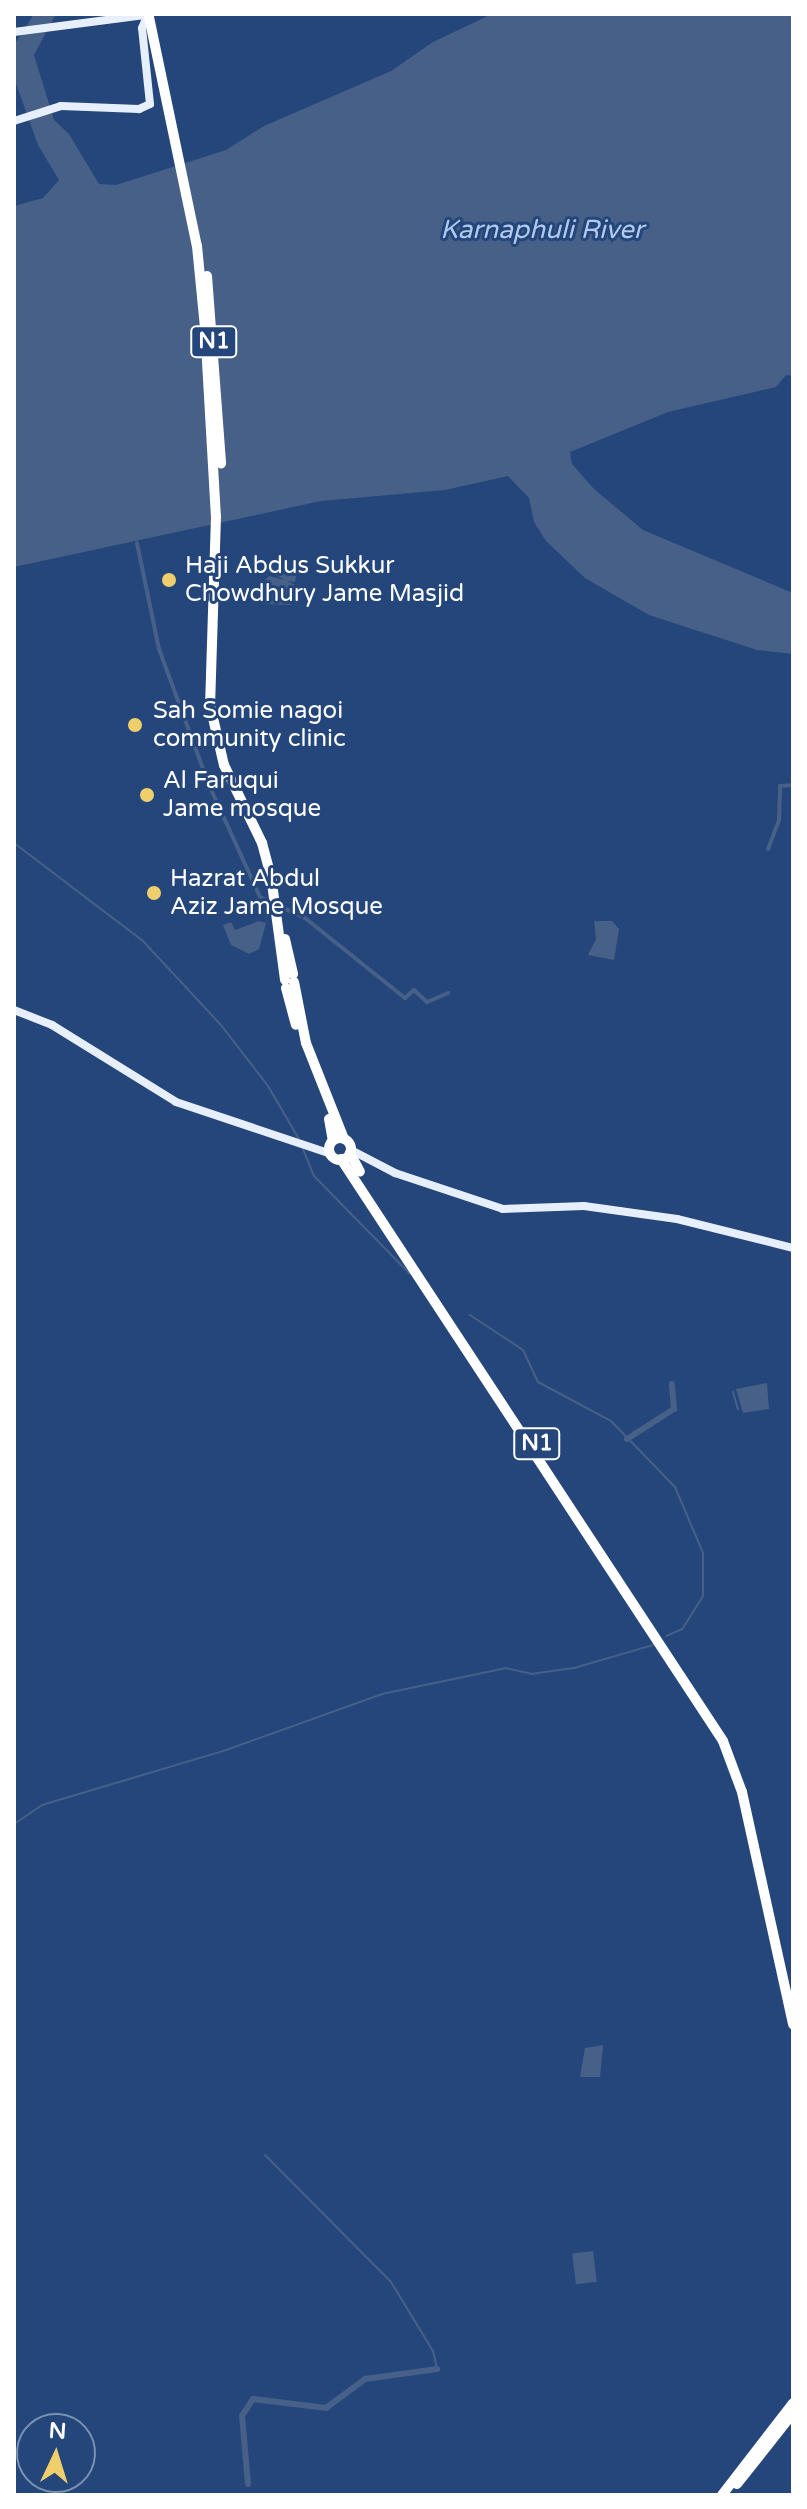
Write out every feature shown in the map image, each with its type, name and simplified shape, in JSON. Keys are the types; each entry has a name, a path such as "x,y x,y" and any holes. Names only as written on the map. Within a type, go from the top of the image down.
{"highway":[{"name":"N1","path":"144,16 174,113 213,326 217,575 214,704 228,764 265,842 289,981 339,1151 727,1739 746,1789 793,2004"},
{"name":"N1","path":"329,1112 344,1139 339,1151"},
{"name":"N1","path":"339,1151 723,1741 742,1792 793,2024"},
{"path":"722,2495 793,2403"},
{"path":"730,2495 793,2413"}],"main road":[{"path":"14,32 59,23 144,16 142,28 150,104 139,109 61,106 14,121"},
{"path":"14,1010 52,1025 176,1102 312,1146 339,1151 503,1209 584,1206 677,1219 793,1248"}],"water":[{"name":"Karnaphuli River","path":"34,14 56,14 34,55 54,120 69,134 99,184 116,185 226,150 264,126 391,71 433,42 492,14 793,14 793,376 786,375 776,387 668,412 570,452 572,464 594,489 643,530 793,593 793,654 757,650 649,615 585,578 546,541 534,522 529,498 508,476 445,490 321,501 14,567 14,206 43,198 59,180 38,145 14,78 16,42"},
{"path":"276,568 297,570 295,582 287,581 294,584 291,605 266,604 265,580 269,576 285,580 273,574"},
{"path":"259,921 266,923 259,949 249,954 231,945 223,925 231,922 235,930"},
{"path":"594,921 612,921 619,929 614,960 588,955 596,939"},
{"path":"767,1383 769,1409 743,1413 736,1389"},
{"path":"603,2045 600,2077 580,2077 585,2048"},
{"path":"593,2251 597,2282 576,2284 572,2254"}],"waterway":[{"path":"137,543 159,649 209,785 260,897 305,918 405,998 414,990 427,1002 448,993"},
{"path":"768,849 779,820 780,786 793,785"},
{"path":"14,843 142,940 221,1025 268,1086 299,1139"},
{"path":"303,1149 314,1176 410,1274"},
{"path":"470,1315 523,1350 538,1382 611,1421 675,1487 703,1553 703,1596 682,1629 666,1636"},
{"path":"627,1439 674,1409 672,1384"},
{"path":"733,1392 738,1409"},
{"path":"14,1824 42,1805 226,1750 382,1694 506,1668 531,1674 574,1668 653,1645"},
{"path":"265,2155 391,2282 433,2351 437,2369"},
{"path":"248,2484 242,2416 253,2399 326,2408 365,2379 437,2369"}],"place":[{"name":"Haji Abdus Sukkur Chowdhury Jame Masjid","path":"169,580"},
{"name":"Sah Somie nagoi community clinic","path":"135,725"},
{"name":"Al Faruqui Jame mosque","path":"147,795"},
{"name":"Hazrat Abdul Aziz Jame Mosque","path":"154,893"}]}
